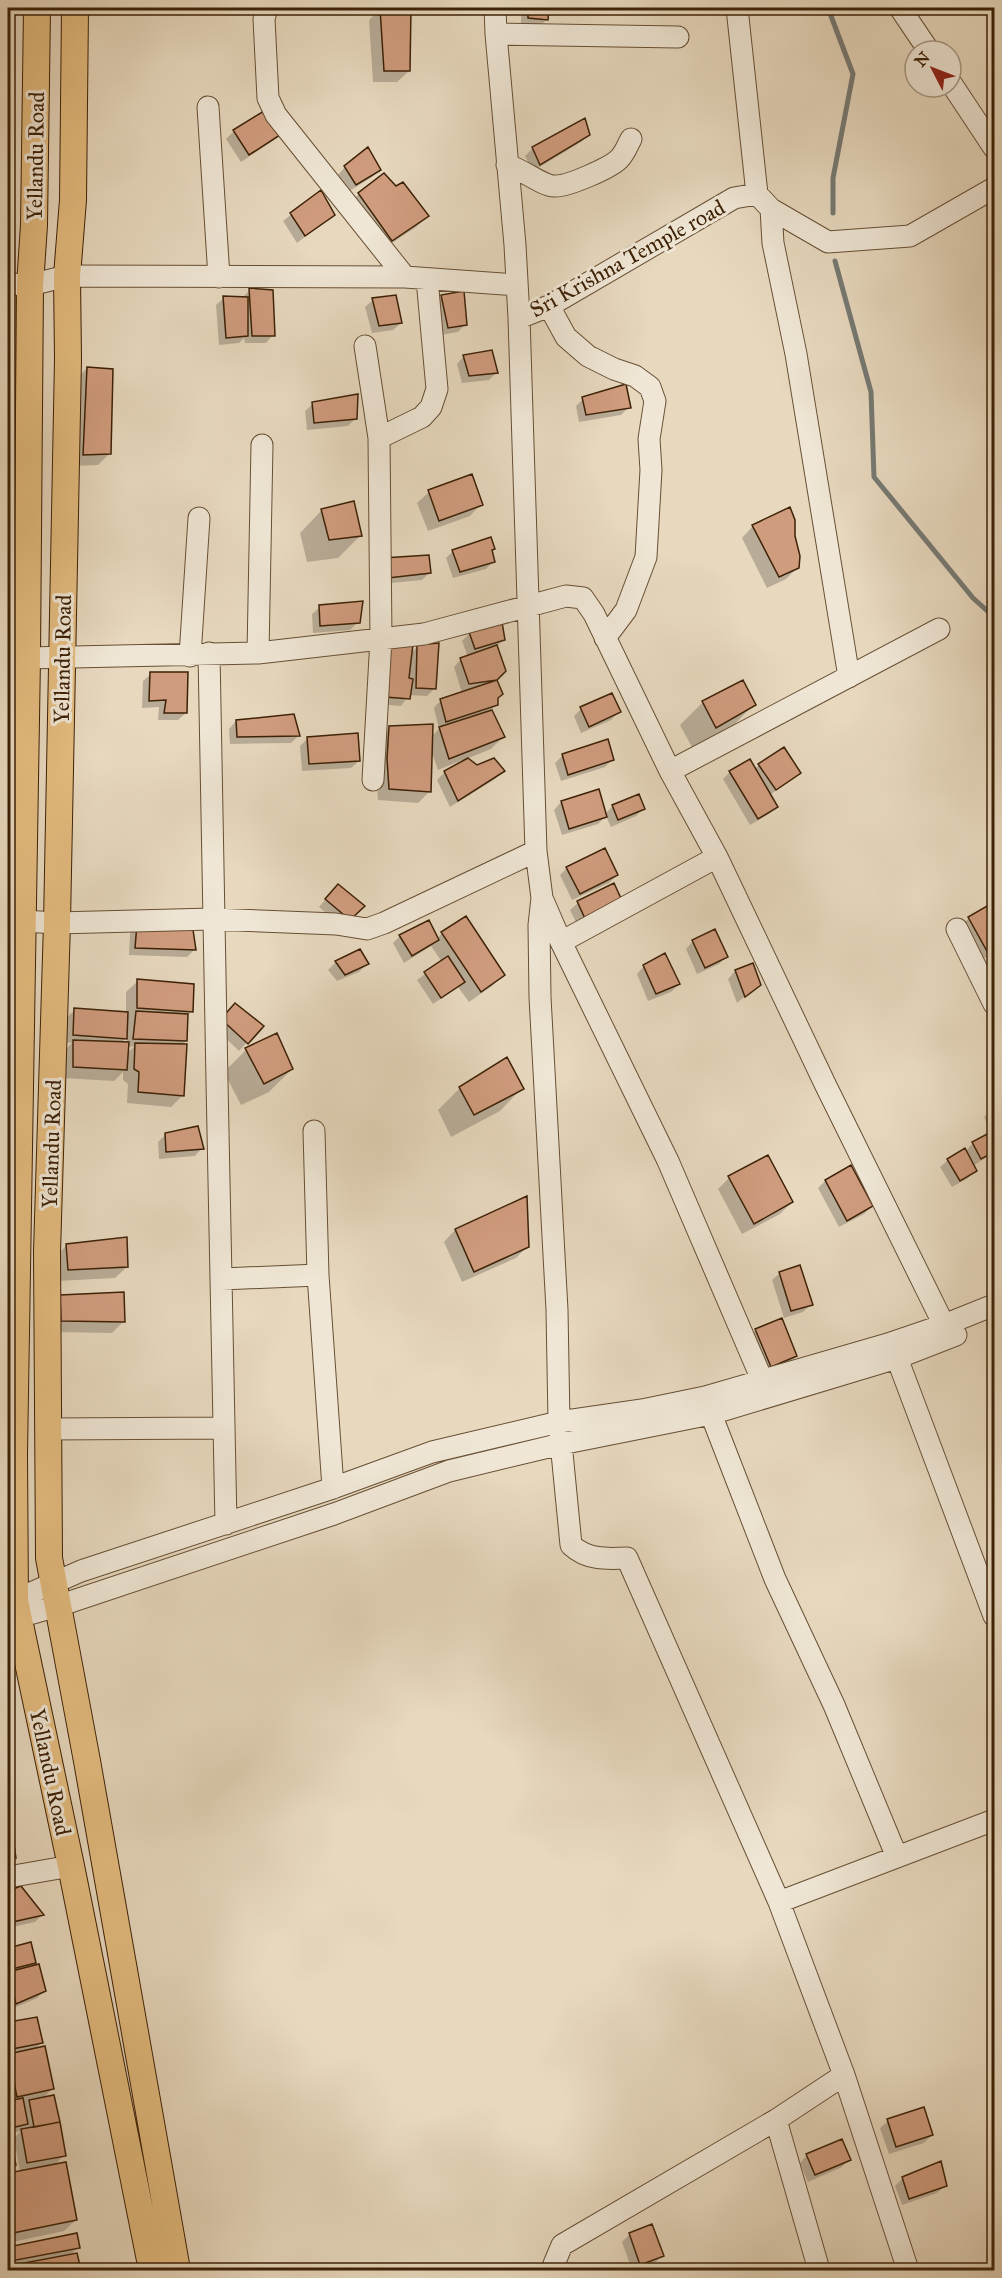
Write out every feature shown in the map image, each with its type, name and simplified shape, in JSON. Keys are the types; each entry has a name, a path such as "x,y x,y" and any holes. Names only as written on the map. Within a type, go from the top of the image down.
{"main road":[{"name":"Yellandu Road","path":"37,8 34,225 19,284 27,657 23,921 13,1129 12,1609 71,1866 152,2271"},
{"name":"Yellandu Road","path":"75,8 73,200 67,276 57,922 47,1252 49,1558 177,2271"}],"street":[{"path":"267,8 264,19 268,98 276,115 405,277"},
{"path":"495,8 519,318 536,851 542,898 539,925 540,997 557,1310 559,1422 571,1545 580,1554 601,1559 627,1558 779,1902 844,2074 908,2271"},
{"path":"737,8 764,201 796,354 849,677"},
{"path":"900,8 921,39"},
{"path":"496,34 678,37"},
{"path":"962,99 994,148"},
{"path":"208,107 219,277"},
{"path":"507,165 554,187 564,185 612,164 623,154 631,139"},
{"path":"764,201 828,242 910,236 994,188"},
{"name":"Sri Krishna Temple road","path":"519,318 549,306 734,198 764,201"},
{"path":"19,284 67,276 405,277 517,285"},
{"path":"379,438 422,417 431,407 437,389 426,279"},
{"path":"549,306 566,337 588,356 635,376 650,387 655,401 649,439 651,470 646,557 626,610 605,638"},
{"path":"365,346 379,438 381,639 373,780"},
{"path":"258,653 262,445"},
{"path":"199,518 200,655 212,919 226,1524"},
{"path":"27,657 258,653 424,634 566,596 583,598 594,614 670,771 717,857 826,1086 944,1325"},
{"path":"670,771 939,629"},
{"path":"23,921 212,919 336,924 367,929 536,851"},
{"path":"561,942 717,857"},
{"path":"542,898 561,942 668,1161 763,1382"},
{"path":"957,929 994,1004"},
{"path":"314,1131 318,1275 333,1488"},
{"path":"222,1279 318,1275"},
{"path":"56,1594 179,1537 226,1524 432,1452 559,1422 642,1410 763,1382 944,1325 994,1305"},
{"path":"12,1609 56,1594 334,1514 449,1471 561,1444 711,1414 897,1358 994,1321"},
{"path":"897,1358 994,1616"},
{"path":"711,1414 775,1579 834,1705 897,1857"},
{"path":"48,1429 224,1428"},
{"path":"779,1902 994,1820"},
{"path":"8,1877 71,1866"},
{"path":"555,2271 554,2264 562,2245 776,2120 844,2074"},
{"path":"776,2120 819,2271"}],"building":[{"path":"380,8 411,8 410,71 384,71"},
{"path":"528,8 549,8 548,20 528,18"},
{"path":"264,111 280,135 249,155 233,130"},
{"path":"585,118 590,135 540,165 532,147"},
{"path":"368,147 381,170 356,185 344,166"},
{"path":"384,173 396,186 403,182 429,216 392,241 358,193"},
{"path":"321,190 335,215 305,236 290,213"},
{"path":"249,288 273,290 275,336 252,336"},
{"path":"464,291 467,325 448,328 441,295"},
{"path":"396,295 402,323 379,326 372,298"},
{"path":"223,296 248,297 248,336 226,338"},
{"path":"492,350 498,373 469,376 463,355"},
{"path":"87,367 113,369 111,454 83,455"},
{"path":"626,384 631,408 586,415 582,397"},
{"path":"358,394 357,419 314,423 312,402"},
{"path":"472,474 483,505 439,521 428,490"},
{"path":"354,501 362,536 329,540 321,509"},
{"path":"790,507 795,520 795,536 800,556 799,568 779,577 752,525"},
{"path":"491,537 495,549 492,550 495,562 460,572 452,550"},
{"path":"429,555 431,573 388,578 383,558"},
{"path":"363,601 360,623 320,626 319,605"},
{"path":"502,622 505,640 475,649 469,632"},
{"path":"390,643 413,644 409,678 413,679 410,699 385,697"},
{"path":"439,643 436,689 416,688 417,645"},
{"path":"497,645 506,671 497,680 469,684 460,658"},
{"path":"150,672 188,672 187,713 164,713 166,700 149,701"},
{"path":"497,680 503,694 498,698 498,705 446,722 440,699"},
{"path":"743,680 756,705 716,728 702,701"},
{"path":"612,693 621,712 589,727 580,707"},
{"path":"492,710 505,737 449,759 439,727"},
{"path":"294,714 300,736 237,737 236,720"},
{"path":"433,724 431,792 389,789 387,759 389,726"},
{"path":"358,733 360,761 309,764 307,737"},
{"path":"608,739 614,760 568,775 562,754"},
{"path":"784,747 801,773 776,790 758,764"},
{"path":"468,758 477,765 494,758 505,771 458,801 444,771"},
{"path":"750,759 778,807 758,819 729,771"},
{"path":"599,789 607,817 569,829 561,801"},
{"path":"639,794 645,809 618,820 612,805"},
{"path":"605,848 618,875 580,894 566,867"},
{"path":"614,883 624,905 587,923 577,901"},
{"path":"338,884 365,906 350,920 325,899"},
{"path":"994,902 994,949 988,953 968,917"},
{"path":"466,916 505,975 481,992 441,932"},
{"path":"429,920 439,940 412,956 399,935"},
{"path":"192,923 196,950 135,948 137,924"},
{"path":"715,929 728,957 705,968 692,940"},
{"path":"360,949 369,964 345,975 335,961"},
{"path":"665,953 680,984 656,994 643,965"},
{"path":"448,956 465,982 441,998 424,972"},
{"path":"753,963 761,985 745,997 735,970"},
{"path":"137,979 194,984 193,1012 137,1008"},
{"path":"235,1003 264,1026 248,1044 221,1019"},
{"path":"74,1008 128,1012 127,1039 73,1035"},
{"path":"136,1011 188,1014 187,1041 133,1039"},
{"path":"277,1033 293,1069 264,1084 245,1048"},
{"path":"73,1040 129,1042 127,1070 73,1067"},
{"path":"135,1043 187,1044 184,1096 138,1092 139,1072 134,1069"},
{"path":"507,1057 524,1089 474,1115 459,1087"},
{"path":"198,1126 204,1149 166,1152 165,1133"},
{"path":"989,1133 994,1143 994,1152 981,1159 972,1142"},
{"path":"965,1148 977,1171 960,1181 947,1159"},
{"path":"768,1155 793,1202 754,1224 728,1176"},
{"path":"851,1165 873,1206 847,1221 825,1180"},
{"path":"527,1196 529,1247 474,1272 455,1229"},
{"path":"127,1237 128,1267 68,1270 66,1244"},
{"path":"800,1265 813,1305 791,1311 779,1272"},
{"path":"124,1292 125,1322 61,1321 60,1295"},
{"path":"782,1318 797,1356 771,1367 755,1329"},
{"path":"8,1816 10,1816 16,1858 8,1859"},
{"path":"21,1886 44,1915 8,1923 8,1891"},
{"path":"31,1942 36,1963 8,1970 8,1948"},
{"path":"39,1964 46,1991 16,2004 8,1972"},
{"path":"37,2017 43,2043 12,2049 8,2022"},
{"path":"45,2046 54,2089 17,2097 8,2054"},
{"path":"54,2095 60,2122 34,2127 29,2100"},
{"path":"23,2098 28,2124 11,2128 8,2101"},
{"path":"924,2107 933,2135 896,2147 887,2119"},
{"path":"60,2122 66,2156 27,2163 21,2129"},
{"path":"8,2137 10,2137 16,2165 8,2166"},
{"path":"842,2139 851,2160 815,2175 806,2154"},
{"path":"941,2161 947,2186 909,2199 902,2177"},
{"path":"66,2162 77,2220 8,2234 8,2173"},
{"path":"652,2224 664,2256 640,2265 629,2233"},
{"path":"77,2233 80,2248 11,2261 8,2247"},
{"path":"77,2253 81,2270 8,2270 8,2266"}],"waterway":[{"path":"828,8 853,74 833,178 833,213"},
{"path":"835,261 871,392 874,477 973,598 994,617"}]}
